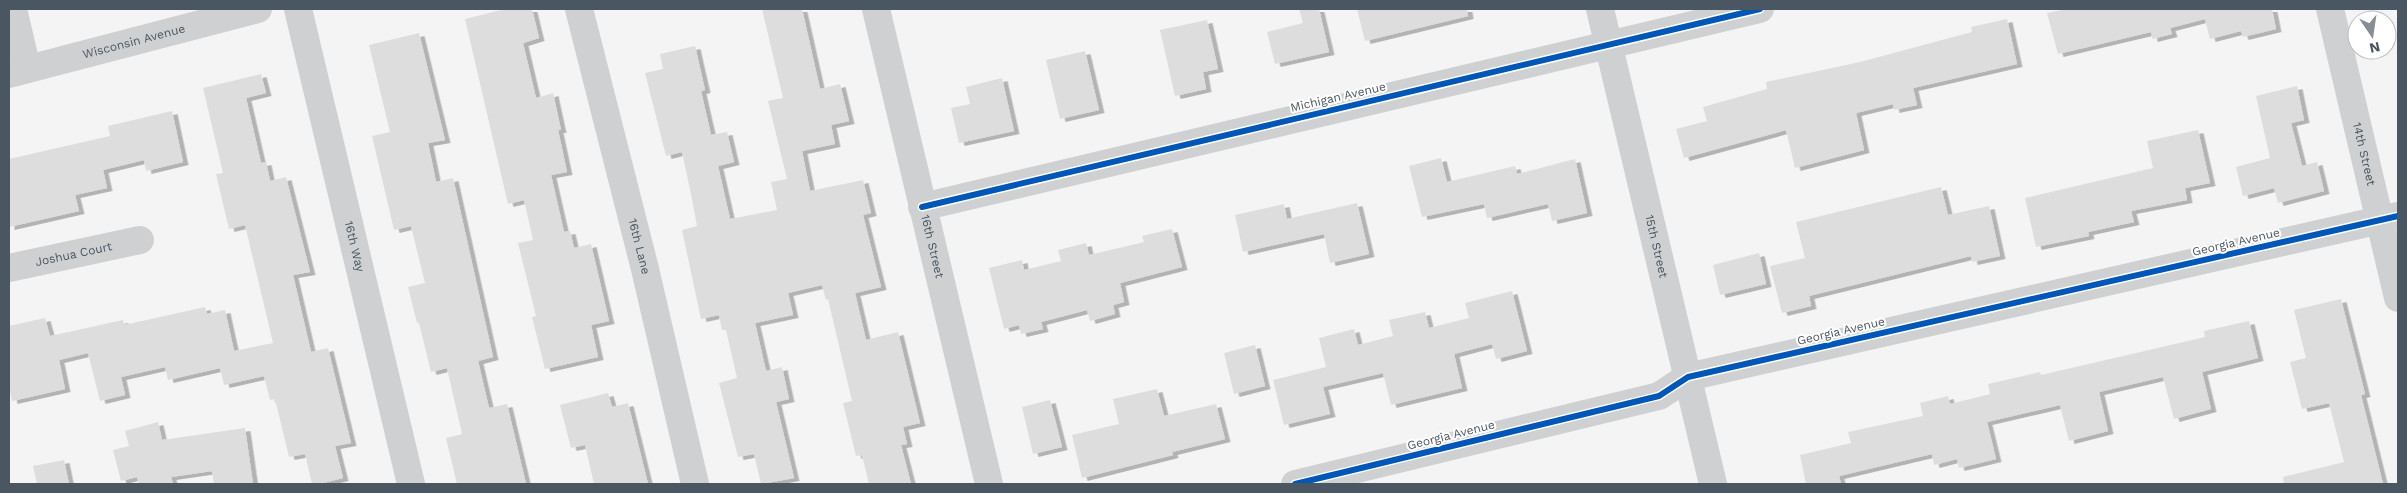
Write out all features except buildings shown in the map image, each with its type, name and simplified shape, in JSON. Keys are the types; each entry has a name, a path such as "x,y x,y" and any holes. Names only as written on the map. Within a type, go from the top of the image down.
{"street":[{"path":"13,9 18,72"},
{"name":"Wisconsin Avenue","path":"18,72 258,9"},
{"name":"16th Way","path":"298,9 411,484"},
{"name":"16th Lane","path":"579,9 695,484"},
{"name":"16th Street","path":"876,9 989,484"},
{"name":"15th Street","path":"1600,9 1713,484"},
{"name":"Michigan Avenue","path":"922,207 1760,9"},
{"name":"14th Street","path":"2330,9 2389,219 2398,298"},
{"name":"Georgia Avenue","path":"1295,484 1659,396 1688,376 2389,219"},
{"name":"Joshua Court","path":"9,268 140,240"}],"cycle path":[{"path":"922,207 1760,9"},
{"path":"1295,484 1659,396 1688,377 2398,216"}]}
